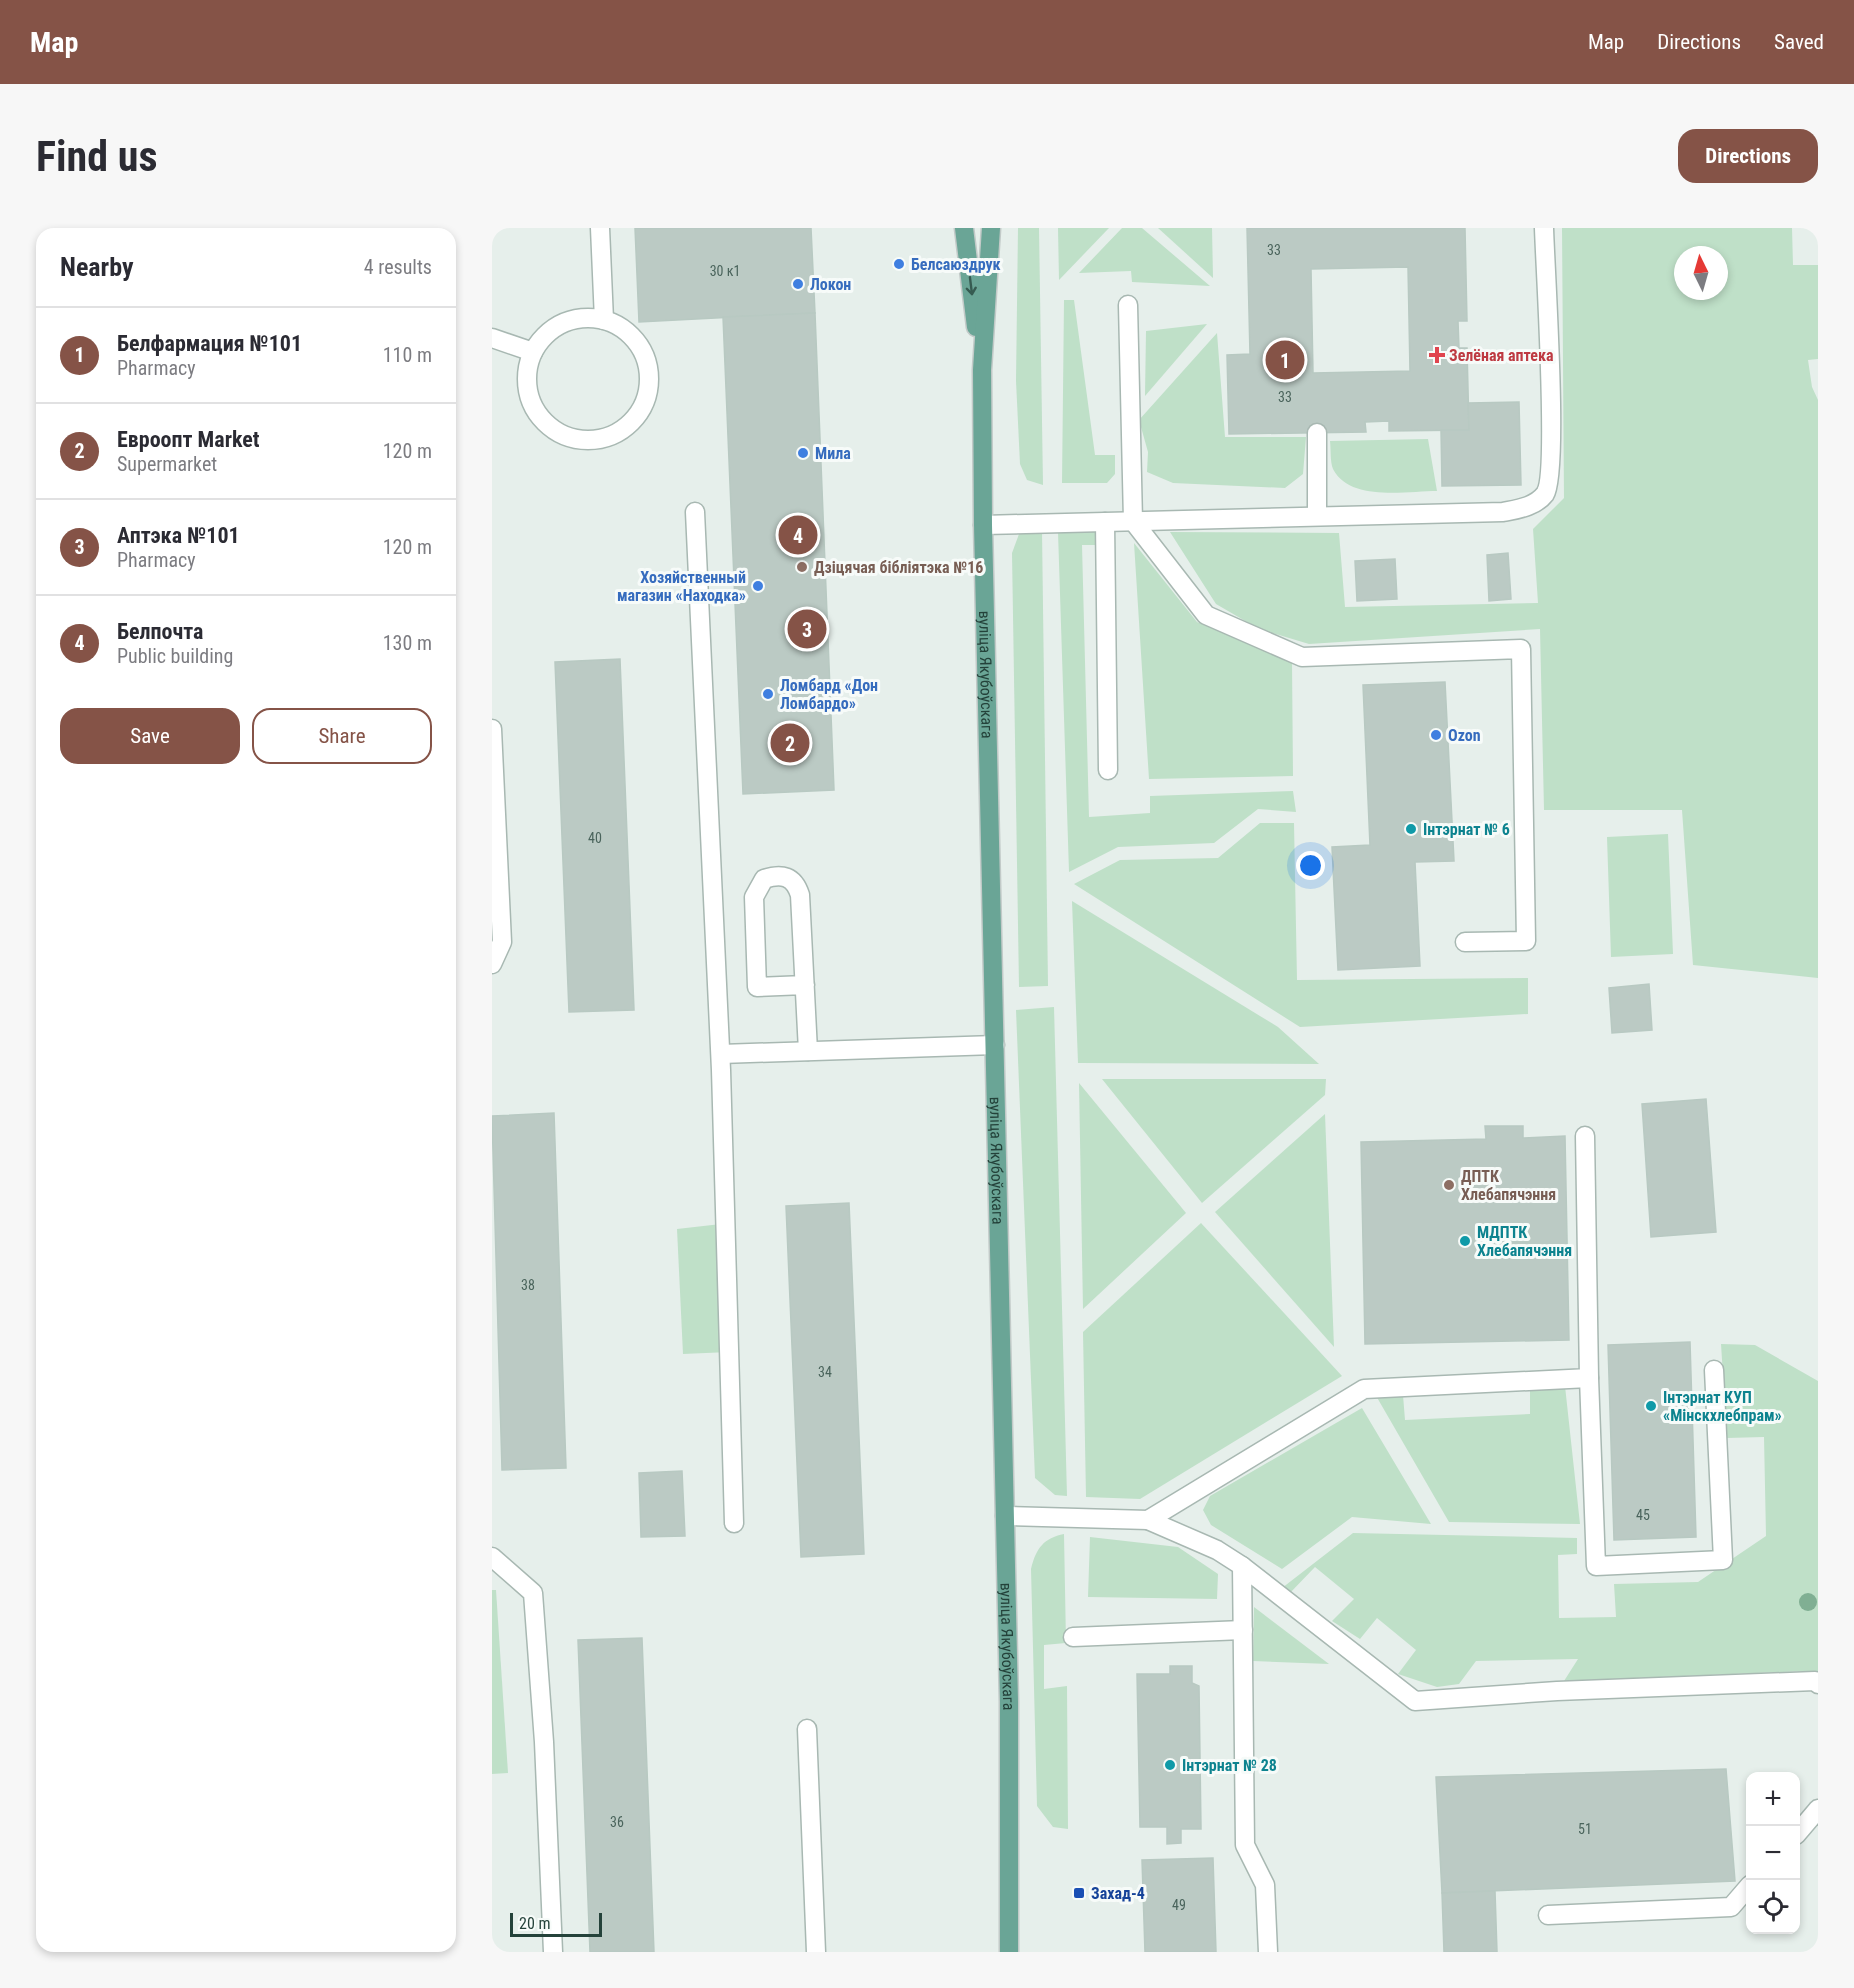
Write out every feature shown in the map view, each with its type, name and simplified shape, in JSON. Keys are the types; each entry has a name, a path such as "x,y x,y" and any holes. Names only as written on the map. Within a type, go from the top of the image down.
{"main road":[{"name":"вуліца Якубоўскага","path":"964,228 981,370"},
{"name":"вуліца Якубоўскага","path":"991,228 981,370 1005,1516 1010,1952"}],"lane":[{"path":"600,228 604,320"},
{"path":"983,525 1503,512 1529,507 1545,494 1551,478 1551,398 1544,228"},
{"path":"1128,305 1133,521 1206,615 1302,657 1521,649 1526,941 1465,942"},
{"path":"584,318 604,320 623,329 638,344 647,362 649,384 645,404 633,421 618,433 599,440 580,440 561,434 545,424 534,408 527,390 527,370 533,352 546,335 563,323 584,318"},
{"path":"492,338 533,352"},
{"path":"1317,433 1317,516"},
{"path":"695,512 721,1054 734,1522"},
{"path":"1105,522 1108,770"},
{"path":"492,729 502,942 492,964"},
{"path":"805,985 757,987 754,897 764,879 775,876 790,877 797,884 800,895 805,985 808,1051"},
{"path":"721,1054 995,1045"},
{"path":"1586,1136 1589,1378 1596,1566 1723,1560 1714,1370"},
{"path":"1148,1520 1364,1389 1589,1378"},
{"path":"1005,1516 1148,1520 1217,1550 1242,1566 1415,1701 1557,1691 1815,1681 1818,1684"},
{"path":"492,1557 533,1593 543,1720 553,1952"},
{"path":"1242,1566 1245,1845 1265,1885 1268,1952"},
{"path":"1073,1637 1243,1630"},
{"path":"807,1729 816,1952"},
{"path":"1800,1829 1818,1809"},
{"path":"1548,1915 1731,1907 1746,1890"}],"green space":[{"path":"1018,228 1039,228 1043,485 1027,480 1020,464 1016,381"},
{"path":"1058,228 1109,228 1059,280"},
{"path":"1122,228 1142,228 1210,286 1132,282 1131,271 1079,273"},
{"path":"1158,228 1212,228 1213,278"},
{"path":"1562,228 1792,228 1793,265 1818,265 1818,359 1808,360 1812,387 1818,400 1818,978 1693,965 1682,810 1544,810 1540,629 1309,644 1259,629 1216,604 1170,532 1339,533 1345,607 1538,603 1533,529 1564,498"},
{"path":"1064,300 1074,300 1095,455 1115,455 1115,474 1107,483 1062,483"},
{"path":"1207,324 1145,396 1146,331"},
{"path":"1217,333 1225,437 1306,437 1303,474 1285,488 1173,483 1147,472 1148,452 1139,420"},
{"path":"1428,439 1437,491 1395,493 1365,490 1341,479 1332,466 1330,441"},
{"path":"1042,531 1048,986 1019,987 1012,553 1019,534"},
{"path":"1058,532 1095,532 1097,545 1082,545 1089,817 1150,813 1150,796 1293,791 1296,812 1258,809 1214,843 1118,847 1069,872"},
{"path":"1134,543 1197,622 1292,662 1293,776 1149,779"},
{"path":"1260,823 1294,823 1297,980 1528,978 1528,1014 1300,1027 1074,884 1120,860 1218,858"},
{"path":"1668,834 1673,954 1611,957 1607,837"},
{"path":"1072,901 1278,1027 1319,1064 1078,1063"},
{"path":"1054,1007 1067,1496 1055,1495 1035,1478 1016,1010"},
{"path":"1102,1079 1326,1079 1325,1095 1202,1203"},
{"path":"1079,1083 1186,1213 1083,1309"},
{"path":"1325,1114 1334,1347 1215,1212"},
{"path":"1201,1223 1342,1376 1140,1499 1086,1497 1083,1332"},
{"path":"721,1224 729,1352 683,1354 677,1229"},
{"path":"1721,1344 1755,1345 1818,1381 1818,1680 1806,1671 1564,1681 1578,1659 1476,1661 1459,1684 1437,1687 1398,1674 1416,1650 1377,1618 1360,1639 1332,1621 1354,1599 1315,1567 1288,1595 1282,1588 1353,1533 1577,1538 1577,1554 1558,1555 1559,1618 1616,1617 1614,1584 1698,1582 1766,1536 1764,1437 1727,1438"},
{"path":"1565,1386 1580,1524 1449,1522 1375,1394 1403,1395 1405,1420 1530,1414 1530,1388"},
{"path":"1362,1408 1431,1524 1352,1517 1282,1569 1211,1525 1203,1510 1210,1496"},
{"path":"1064,1534 1066,1643 1044,1645 1044,1689 1067,1686 1068,1829 1053,1827 1037,1806 1031,1569 1035,1555 1042,1545 1051,1538"},
{"path":"1090,1537 1178,1547 1218,1574 1217,1599 1088,1597"},
{"path":"492,1590 496,1590 508,1773 492,1774"},
{"path":"1254,1607 1329,1664 1253,1661"}],"building":[{"path":"635,228 811,228 815,313 639,322"},
{"path":"1247,228 1465,228 1467,321 1458,321 1459,348 1467,348 1469,430 1389,431 1389,421 1365,422 1366,432 1229,434 1227,355 1250,354","holes":["1408,267 1410,371 1313,373 1311,269"]},
{"path":"815,313 834,790 743,794 723,317"},
{"path":"1519,402 1521,485 1442,486 1441,430 1469,430 1468,403"},
{"path":"1508,553 1511,599 1489,601 1487,555"},
{"path":"1395,559 1397,599 1357,601 1355,561"},
{"path":"620,659 634,1010 569,1012 555,662"},
{"name":"Інтэрнат № 6","path":"1445,682 1454,861 1415,862 1420,966 1338,970 1332,847 1370,845 1363,685"},
{"path":"1649,984 1652,1030 1612,1033 1609,988"},
{"path":"1706,1099 1716,1232 1651,1237 1642,1104"},
{"path":"554,1113 566,1468 502,1470 492,1116"},
{"name":"МДПТК Хлебапячэння","path":"1485,1126 1523,1126 1523,1138 1565,1136 1569,1340 1365,1344 1361,1142 1486,1139"},
{"path":"849,1203 864,1554 801,1557 786,1206"},
{"name":"Інтэрнат КУП «Мінскхлебпрам»","path":"1690,1342 1696,1537 1614,1540 1608,1345"},
{"path":"682,1471 685,1536 641,1537 639,1473"},
{"path":"642,1638 654,1952 590,1952 578,1640"},
{"name":"Інтэрнат № 28","path":"1170,1666 1192,1666 1192,1683 1199,1686 1201,1829 1181,1829 1181,1843 1167,1844 1167,1827 1140,1827 1137,1674 1170,1674"},
{"path":"1726,1769 1735,1881 1442,1893 1436,1777"},
{"path":"1213,1858 1216,1952 1145,1952 1142,1860"},
{"path":"1495,1891 1497,1952 1444,1952 1442,1893"}],"place":[{"name":"Белсаюздрук","path":"899,264"},
{"name":"Локон","path":"798,284"},
{"name":"Зелёная аптека","path":"1437,355"},
{"name":"Белфармация №101","path":"1285,360"},
{"name":"Мила","path":"803,453"},
{"name":"Белпочта","path":"798,535"},
{"name":"Дзіцячая бібліятэка №16","path":"802,567"},
{"name":"Хозяйственный магазин «Находка»","path":"758,586"},
{"name":"Аптэка №101","path":"807,629"},
{"name":"Ломбард «Дон Ломбардо»","path":"768,694"},
{"name":"Ozon","path":"1436,735"},
{"name":"Евроопт Market","path":"790,743"},
{"name":"Інтэрнат № 6","path":"1411,829"},
{"name":"ДПТК Хлебапячэння","path":"1449,1185"},
{"name":"МДПТК Хлебапячэння","path":"1465,1241"},
{"name":"Інтэрнат КУП «Мінскхлебпрам»","path":"1651,1406"},
{"name":"Інтэрнат № 28","path":"1170,1765"},
{"name":"Захад-4","path":"1079,1893"}]}
